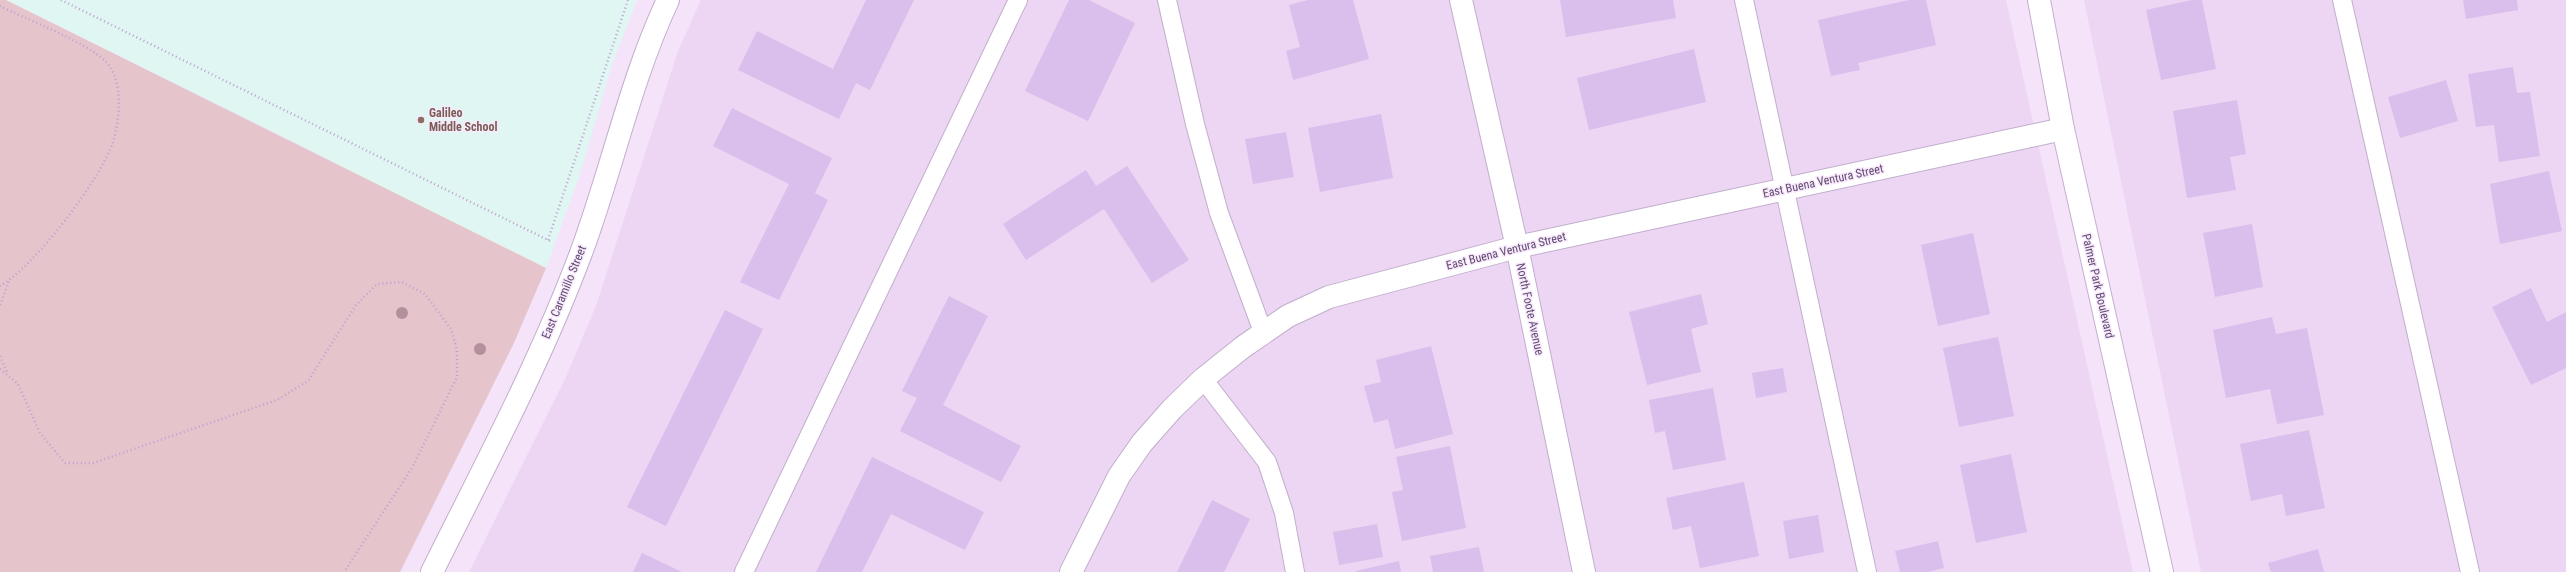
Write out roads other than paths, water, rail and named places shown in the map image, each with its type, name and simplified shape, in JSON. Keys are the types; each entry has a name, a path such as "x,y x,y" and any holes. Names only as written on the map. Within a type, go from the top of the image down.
{"street":[{"name":"East Caramillo Street","path":"432,572 528,378 581,253 645,57 668,0"},
{"name":"North Foote Avenue","path":"1461,0 1517,247 1584,572"},
{"name":"Palmer Park Boulevard","path":"2039,0 2063,129 2162,572"},
{"name":"East Buena Ventura Street","path":"1071,572 1119,476 1142,443 1203,379 1264,332 1288,316 1330,297 1517,247 2063,129"}],"lane":[{"path":"744,572 1018,0"},
{"path":"1167,0 1195,124 1219,213 1264,332"},
{"path":"1744,0 1786,189 1867,572"},
{"path":"2342,0 2470,572"},
{"path":"1203,379 1267,462 1284,513 1295,572"}],"place":[{"name":"Galileo Middle School","path":"421,120"}]}
